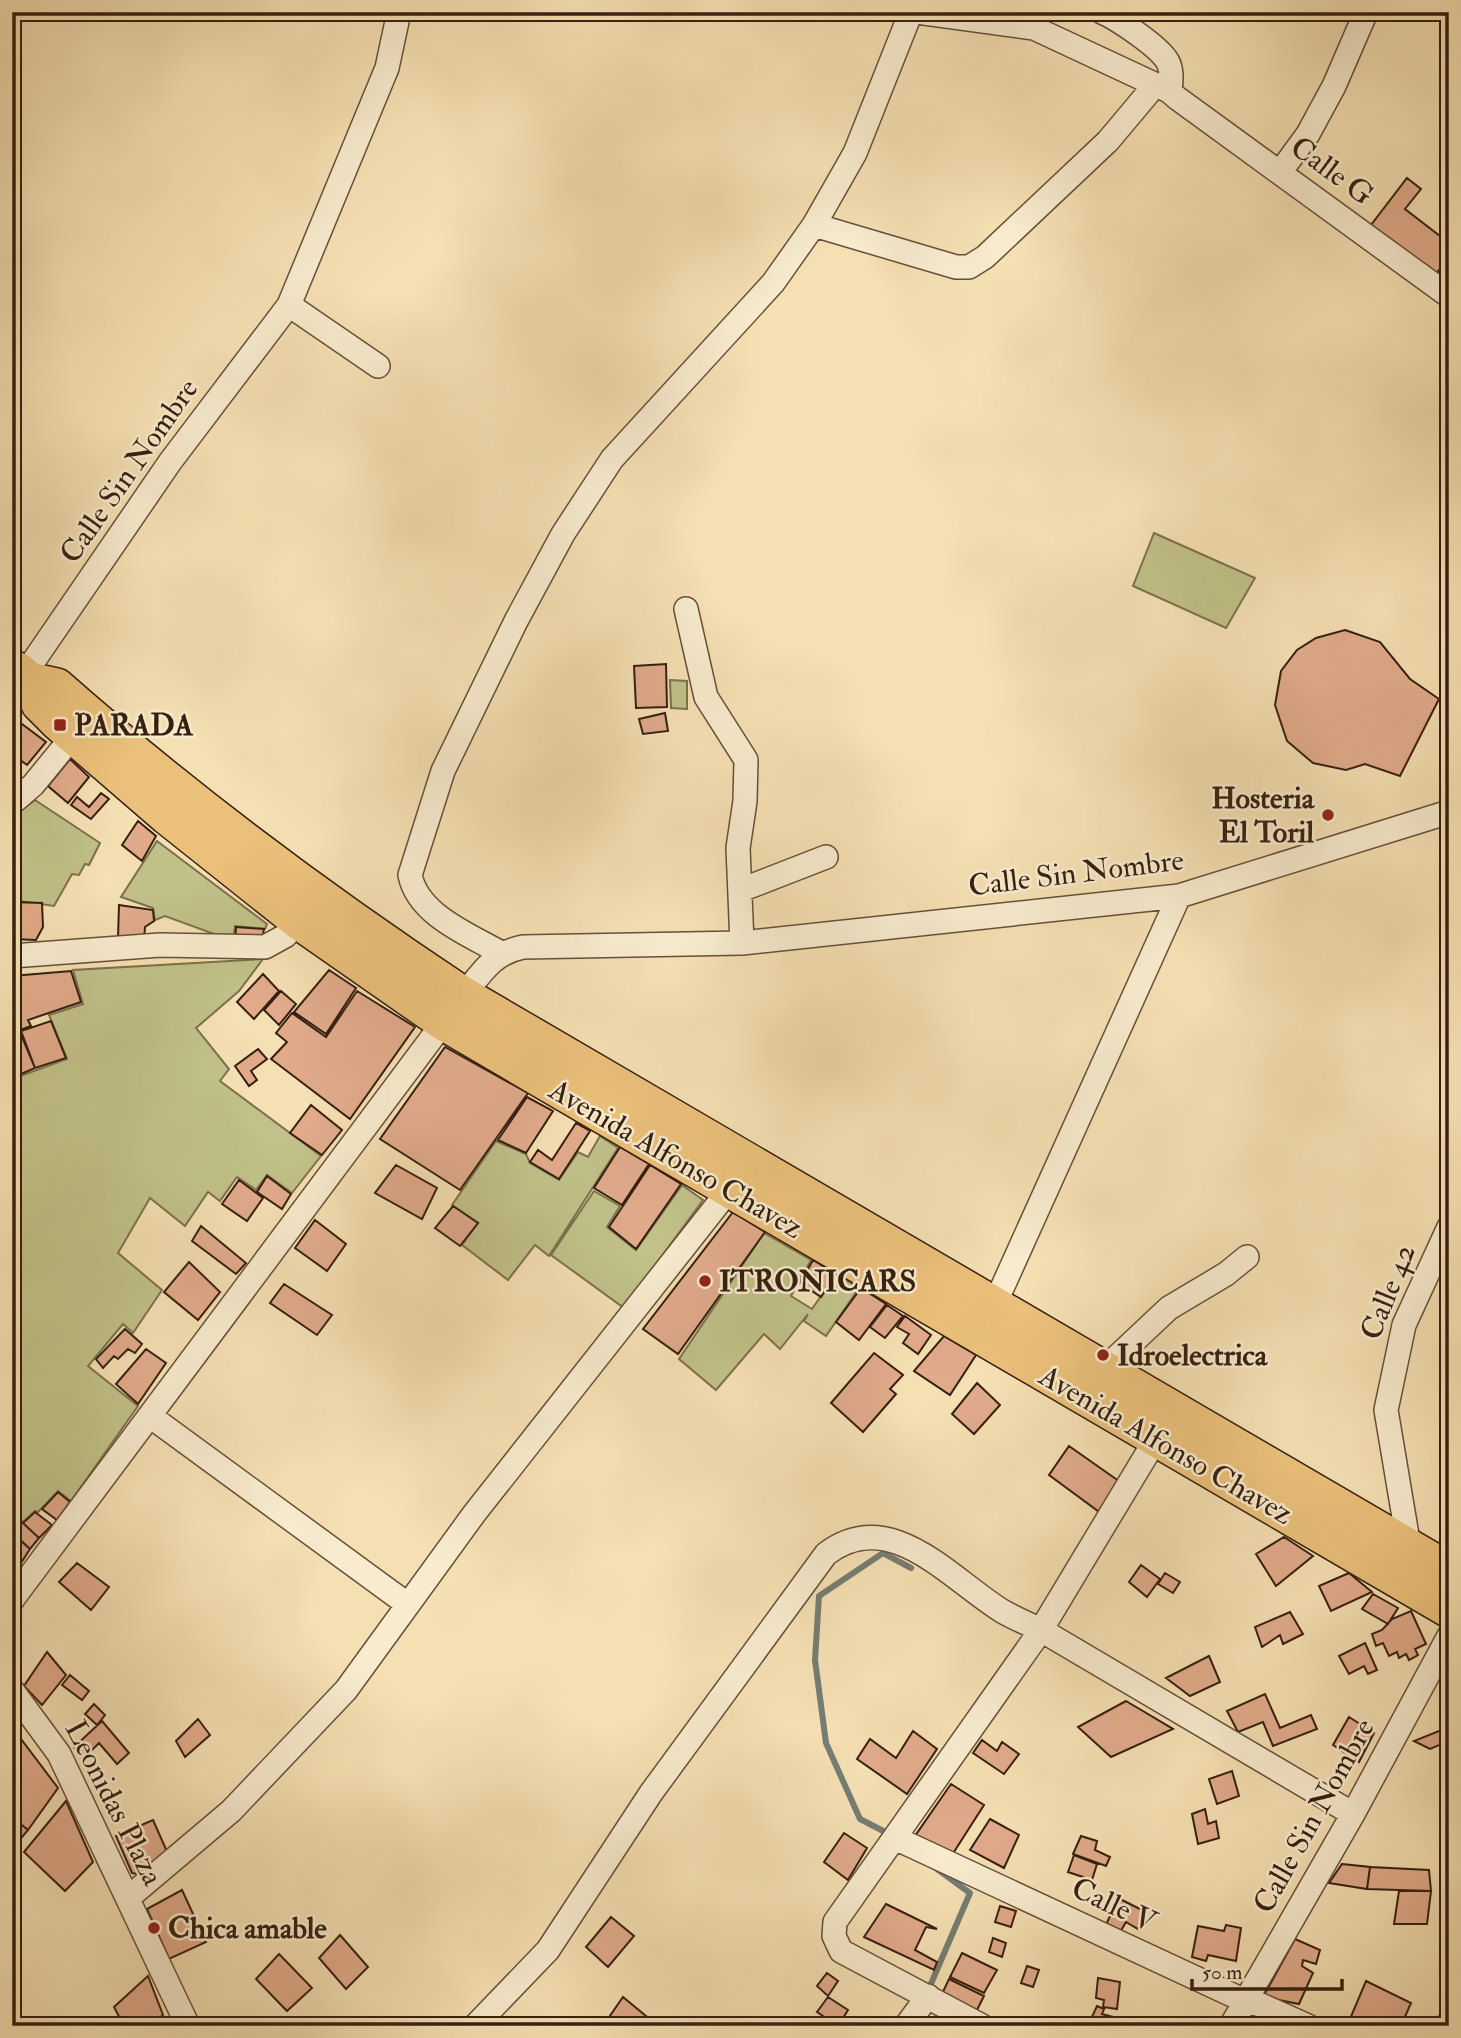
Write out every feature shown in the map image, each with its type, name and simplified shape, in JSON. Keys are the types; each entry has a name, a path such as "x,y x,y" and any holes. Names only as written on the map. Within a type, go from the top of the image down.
{"main road":[{"name":"Avenida Alfonso Chavez","path":"22,673 39,704 73,736 299,922 444,1023 1449,1610"},
{"name":"Avenida Alfonso Chavez","path":"22,673 57,686 186,794 345,917 464,995 1449,1570"}],"street":[{"name":"Calle Sin Nombre","path":"22,673 170,462 289,305 387,68 400,12"},
{"path":"12,1600 464,995 491,961 501,953 424,904 413,889 410,875 443,771 521,610 563,534 612,459 773,283 814,225 855,153 911,12"},
{"path":"918,12 1034,28 1167,92"},
{"path":"1281,171 1308,134 1334,86 1366,12"},
{"path":"814,225 956,267 969,267 985,257 1108,141 1167,92 1172,76 1167,59 1111,14"},
{"name":"Calle G","path":"1167,92 1281,171 1449,296"},
{"path":"289,305 378,366"},
{"path":"686,609 706,697 746,760 745,801 738,848 742,943"},
{"path":"12,803 33,785 73,736"},
{"name":"Calle Sin Nombre","path":"501,953 523,947 742,943 1179,896 1449,812"},
{"path":"741,890 826,857"},
{"path":"978,1335 996,1304 1179,896"},
{"path":"12,956 160,945 265,947 285,936 299,922"},
{"path":"128,1898 231,1811 346,1690 407,1604 729,1190"},
{"name":"Calle 42","path":"1409,1547 1387,1410 1404,1325 1449,1227"},
{"path":"1103,1370 1169,1308 1226,1274 1247,1258"},
{"path":"150,1416 407,1604"},
{"path":"982,2026 841,1951 834,1936 835,1922 1041,1630 1156,1439"},
{"path":"475,2026 548,1950 652,1793 826,1554 843,1541 870,1535 922,1552 1002,1611 1041,1630 1353,1814"},
{"name":"Calle Sin Nombre","path":"1231,2026 1353,1814 1449,1636"},
{"name":"Leonidas Plaza","path":"12,1690 59,1754 188,2026"},
{"name":"Calle V","path":"895,1838 1245,2001 1261,2005 1308,2026"},
{"path":"906,2026 928,1996"}],"green space":[{"path":"1154,533 1255,578 1226,628 1133,586"},
{"path":"670,680 687,681 687,709 671,708"},
{"path":"35,800 100,843 89,865 85,864 79,875 72,874 54,906 12,900 12,817"},
{"path":"157,841 267,924 265,929 235,926 233,941 165,916 155,920 153,908 121,897"},
{"path":"263,959 239,991 196,1028 229,1069 220,1081 321,1156 292,1193 267,1175 256,1190 237,1177 220,1201 208,1192 185,1226 150,1198 118,1253 162,1290 133,1333 123,1324 88,1366 138,1406 71,1501 58,1491 38,1512 35,1511 23,1522 12,1512 12,1079 67,1059 49,1015 83,1004 73,970"},
{"path":"600,1136 618,1148 549,1256 535,1245 508,1280 462,1245 478,1223 452,1205 496,1141 526,1154 530,1163 559,1180 578,1152 588,1157"},
{"path":"682,1185 703,1200 624,1308 551,1255 594,1191 620,1206 607,1227 636,1250"},
{"path":"764,1233 811,1260 791,1296 812,1309 836,1274 859,1288 826,1336 804,1321 808,1314 780,1349 764,1334 716,1390 679,1359"}],"building":[{"path":"1407,178 1421,189 1405,209 1449,243 1449,258 1435,275 1371,225"},
{"path":"1345,630 1380,642 1410,679 1439,699 1400,776 1365,764 1346,770 1313,763 1287,741 1275,705 1281,671 1297,650 1316,638"},
{"path":"666,664 667,707 636,708 634,666"},
{"path":"665,713 668,731 643,734 639,719"},
{"path":"14,718 46,742 27,765 12,754"},
{"path":"70,759 89,777 68,803 48,786"},
{"path":"101,793 109,799 91,819 71,805 77,797 89,807"},
{"path":"138,821 156,836 142,861 122,845"},
{"path":"12,902 42,903 43,927 36,940 12,939"},
{"path":"119,905 153,910 154,921 145,927 144,941 118,938"},
{"path":"236,927 264,929 261,945 235,944"},
{"path":"329,970 356,988 326,1034 294,1012"},
{"path":"71,971 81,1002 28,1020 31,1026 12,1033 12,976"},
{"path":"263,974 279,991 254,1019 237,1002"},
{"path":"281,991 296,1004 279,1025 264,1010"},
{"path":"357,991 415,1027 350,1119 271,1059 287,1042 276,1033 292,1013 326,1037"},
{"path":"51,1021 66,1058 35,1068 21,1031"},
{"path":"20,1032 35,1068 12,1078 12,1035"},
{"path":"445,1047 528,1093 460,1190 380,1139"},
{"path":"258,1049 267,1059 251,1071 257,1080 249,1086 235,1066"},
{"path":"527,1097 553,1111 526,1153 498,1140"},
{"path":"311,1105 342,1130 322,1155 290,1133"},
{"path":"576,1123 590,1131 559,1179 530,1162 538,1150 552,1160"},
{"path":"620,1147 649,1164 622,1205 594,1188"},
{"path":"396,1165 437,1188 422,1219 375,1193"},
{"path":"650,1165 681,1184 636,1249 609,1227"},
{"path":"267,1176 291,1194 282,1209 257,1192"},
{"path":"239,1180 263,1198 247,1221 222,1204"},
{"path":"453,1206 478,1223 460,1246 435,1228"},
{"name":"ITRONICARS","path":"733,1212 765,1232 678,1354 643,1329"},
{"path":"315,1220 346,1244 327,1271 295,1248"},
{"path":"201,1226 246,1263 236,1274 192,1241"},
{"path":"813,1260 836,1274 821,1297 800,1283"},
{"path":"189,1262 220,1292 198,1320 164,1292"},
{"path":"284,1284 332,1315 317,1335 270,1303"},
{"path":"861,1288 886,1304 859,1340 836,1322"},
{"path":"887,1305 903,1316 885,1338 870,1327"},
{"path":"905,1316 931,1335 918,1354 903,1343 909,1334 897,1327"},
{"path":"125,1329 142,1344 135,1353 128,1349 118,1359 114,1356 103,1368 96,1359"},
{"path":"944,1336 976,1355 950,1395 914,1371"},
{"path":"146,1349 166,1363 138,1404 116,1384"},
{"path":"874,1353 903,1375 890,1389 896,1394 863,1432 831,1403"},
{"path":"977,1383 1000,1405 974,1434 952,1414"},
{"path":"1069,1446 1123,1484 1102,1514 1049,1475"},
{"path":"58,1492 70,1502 57,1520 42,1509"},
{"path":"35,1512 52,1525 39,1538 23,1523"},
{"path":"12,1513 39,1538 30,1549 12,1532"},
{"path":"12,1533 30,1549 19,1566 12,1561"},
{"path":"1284,1537 1313,1556 1276,1586 1256,1554"},
{"path":"77,1563 109,1587 91,1610 59,1582"},
{"path":"1141,1565 1160,1579 1147,1597 1129,1582"},
{"path":"1165,1573 1180,1582 1173,1593 1158,1584"},
{"path":"1349,1573 1372,1592 1331,1611 1319,1586"},
{"path":"1373,1594 1398,1608 1388,1624 1362,1609"},
{"path":"1411,1611 1426,1644 1415,1649 1418,1655 1409,1660 1406,1654 1399,1658 1397,1652 1389,1656 1383,1643 1376,1646 1372,1634 1382,1630 1392,1619"},
{"path":"1290,1612 1303,1634 1283,1644 1280,1635 1262,1647 1255,1627"},
{"path":"1365,1643 1377,1670 1368,1674 1364,1666 1349,1674 1339,1656"},
{"path":"47,1652 66,1675 42,1705 24,1686"},
{"path":"1209,1656 1220,1682 1190,1696 1166,1678"},
{"path":"70,1675 89,1691 82,1700 62,1685"},
{"path":"1265,1694 1280,1728 1311,1715 1317,1729 1273,1746 1263,1722 1238,1732 1227,1711"},
{"path":"1126,1701 1173,1729 1111,1757 1078,1727"},
{"path":"94,1704 105,1715 97,1725 85,1714"},
{"path":"1349,1717 1374,1733 1359,1762 1333,1745"},
{"path":"198,1719 210,1735 185,1757 176,1741"},
{"path":"102,1721 129,1753 117,1764 99,1743 83,1759 74,1747"},
{"path":"12,1727 58,1788 28,1830 12,1817"},
{"path":"1449,1727 1449,1741 1430,1749 1414,1741"},
{"path":"913,1731 937,1749 907,1794 857,1759 870,1739 896,1758"},
{"path":"982,1740 997,1751 1002,1742 1019,1754 1004,1774 973,1753"},
{"path":"1232,1771 1239,1796 1217,1804 1209,1779"},
{"path":"951,1784 984,1805 952,1855 915,1836"},
{"path":"66,1801 93,1862 65,1891 24,1852"},
{"path":"1205,1809 1208,1824 1216,1821 1219,1838 1198,1844 1192,1814"},
{"path":"12,1817 28,1830 12,1849"},
{"path":"990,1819 1019,1835 1004,1868 970,1850"},
{"path":"153,1820 169,1856 138,1874 132,1873 116,1836"},
{"path":"844,1833 867,1848 848,1880 824,1862"},
{"path":"1081,1836 1097,1841 1095,1850 1110,1857 1106,1866 1073,1854"},
{"path":"1074,1855 1097,1864 1092,1880 1068,1872"},
{"path":"1342,1864 1370,1867 1367,1889 1329,1883"},
{"path":"1370,1867 1429,1870 1431,1891 1367,1889"},
{"path":"182,1890 206,1942 169,1959 147,1909"},
{"path":"1399,1891 1431,1891 1427,1924 1394,1924"},
{"path":"1118,1898 1146,1912 1138,1929 1126,1922 1119,1934 1105,1927"},
{"path":"886,1904 937,1929 926,1927 915,1950 937,1962 934,1970 864,1937"},
{"path":"1000,1906 1016,1911 1011,1927 995,1922"},
{"path":"611,1917 634,1936 608,1967 586,1947"},
{"path":"1226,1925 1241,1928 1236,1961 1208,1955 1206,1961 1192,1957 1198,1926 1224,1931"},
{"path":"340,1935 368,1967 346,1989 319,1958"},
{"path":"993,1938 1006,1943 1002,1957 989,1952"},
{"path":"1295,1939 1320,1950 1316,1964 1303,1960 1302,1966 1313,1973 1299,2004 1263,1997"},
{"path":"962,1953 997,1970 984,1993 950,1977"},
{"path":"279,1954 312,1988 287,2011 256,1979"},
{"path":"1027,1966 1039,1970 1033,1987 1021,1983"},
{"path":"827,1973 838,1981 828,1996 817,1986"},
{"path":"148,1976 163,2015 150,2026 124,2026 114,2007"},
{"path":"1098,1978 1120,1982 1117,2009 1103,2007 1104,2000 1096,1998"},
{"path":"949,1979 984,1996 974,2016 939,2000"},
{"path":"1366,1981 1411,2003 1401,2026 1347,2026"},
{"path":"623,1997 652,2021 649,2026 603,2026"},
{"path":"828,1997 848,2010 838,2026 817,2012"},
{"path":"1097,2006 1104,2009 1102,2014 1113,2017 1109,2026 1091,2019"}],"waterway":[{"path":"891,1835 860,1819 826,1743 815,1660 819,1596 883,1553 911,1568"},
{"path":"931,1990 930,1986 970,1893 937,1869"}],"place":[{"name":"PARADA","path":"60,725"},
{"name":"Hosteria El Toril","path":"1328,815"},
{"name":"ITRONICARS","path":"705,1281"},
{"name":"Idroelectrica","path":"1103,1355"},
{"name":"Chica amable","path":"154,1928"}]}
